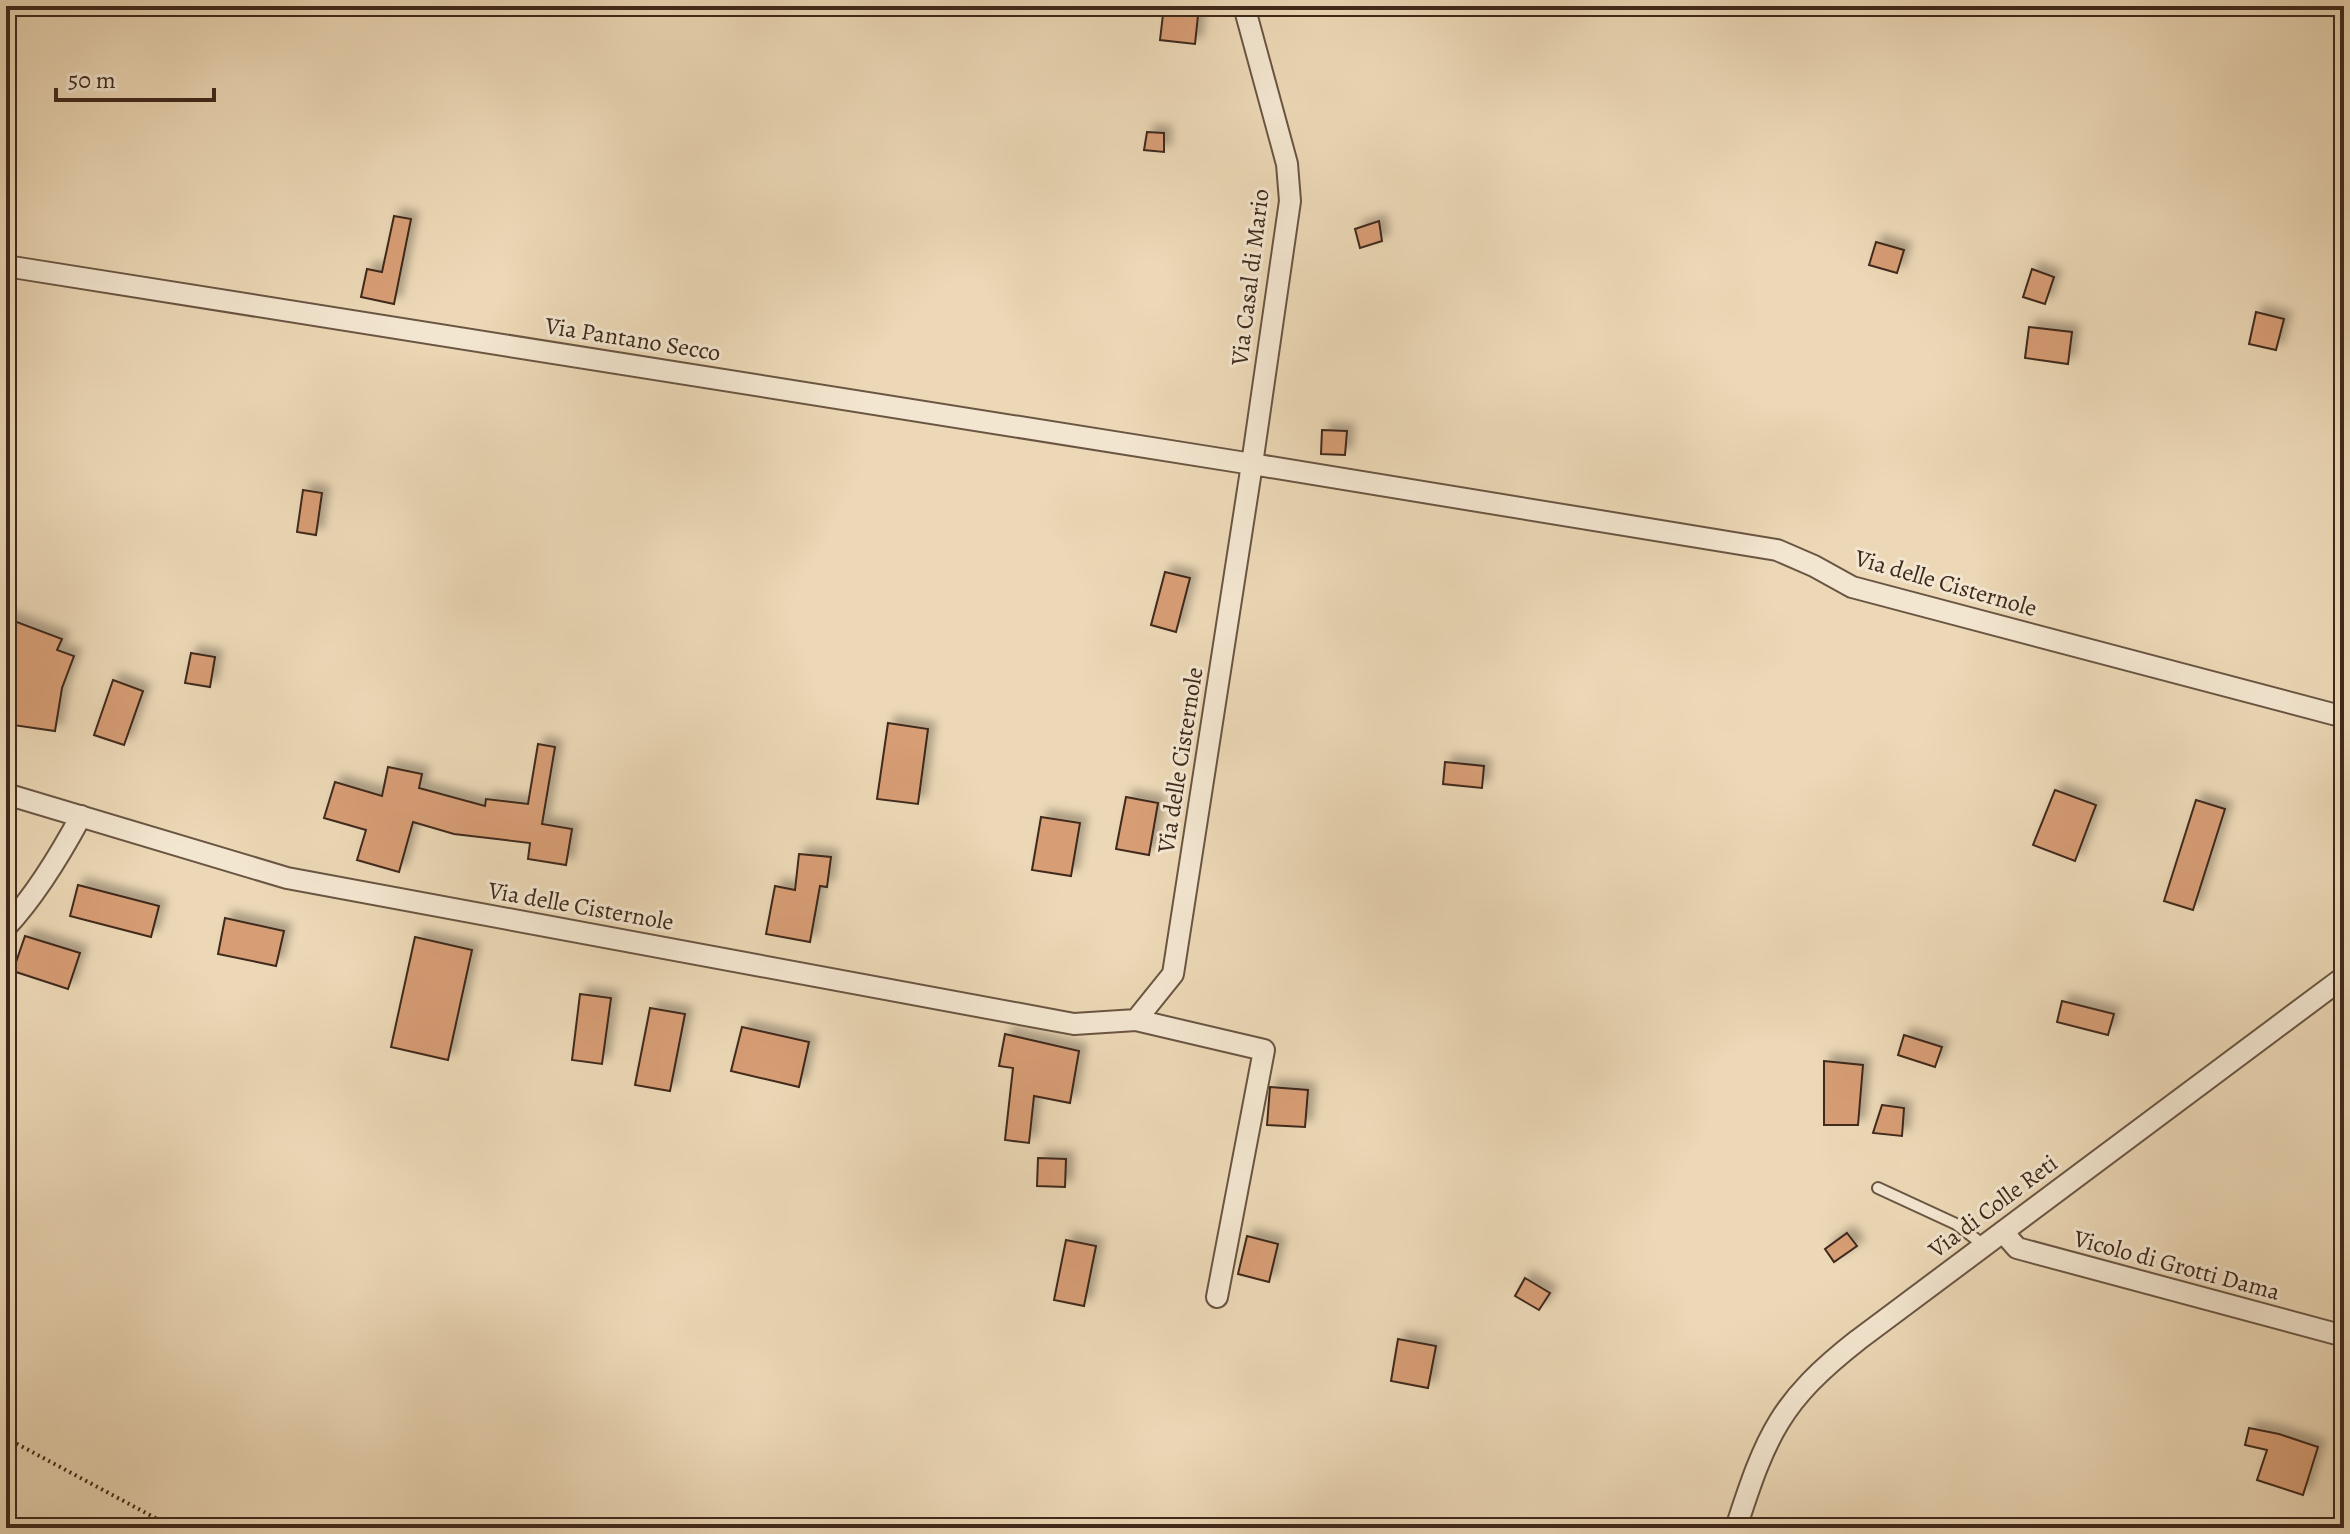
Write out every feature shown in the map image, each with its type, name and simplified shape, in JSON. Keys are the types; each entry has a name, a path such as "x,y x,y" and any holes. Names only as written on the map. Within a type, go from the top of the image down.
{"street":[{"name":"Via Casal di Mario","path":"1244,6 1287,164 1290,201 1252,464"},
{"name":"Via Pantano Secco","path":"6,266 1252,464"},
{"name":"Via delle Cisternole","path":"6,794 287,878 1074,1024 1136,1020 1173,974 1252,464 1777,550 1852,587 2344,717"},
{"path":"6,927 21,911 63,850 81,816"},
{"name":"Via di Colle Reti","path":"1736,1528 1767,1441 1781,1415 1803,1387 1858,1340 2344,977"},
{"path":"1136,1020 1264,1050 1217,1297"},
{"name":"Vicolo di Grotti Dama","path":"2003,1232 2017,1248 2344,1336"}],"lane":[{"path":"1878,1188 1956,1224 1985,1246"}],"path":[{"path":"6,1438 174,1528"}],"building":[{"path":"1164,6 1199,6 1195,44 1160,40"},
{"path":"1147,132 1164,133 1164,152 1144,150"},
{"path":"394,216 411,219 394,304 361,297 367,269 382,272"},
{"path":"1379,221 1382,241 1360,248 1355,229"},
{"path":"1876,242 1904,250 1897,273 1869,265"},
{"path":"2032,269 2054,277 2045,304 2023,297"},
{"path":"2256,312 2284,319 2276,350 2249,344"},
{"path":"2029,327 2072,332 2068,364 2025,358"},
{"path":"1322,430 1347,431 1345,455 1321,454"},
{"path":"303,490 322,493 316,535 297,532"},
{"path":"1165,572 1190,578 1176,632 1151,625"},
{"path":"6,618 62,639 57,650 74,656 62,688 55,731 6,724"},
{"path":"191,653 215,657 210,687 185,683"},
{"path":"113,680 143,691 124,745 94,735"},
{"path":"888,723 928,729 918,804 877,799"},
{"path":"538,744 555,747 542,824 572,829 566,865 528,859 530,843 454,834 413,822 399,872 357,860 366,830 324,818 335,782 382,796 388,767 422,774 419,788 485,806 486,799 528,804"},
{"path":"1445,762 1484,766 1482,788 1443,784"},
{"path":"2055,790 2096,805 2075,861 2033,845"},
{"path":"1126,797 1158,803 1149,855 1116,849"},
{"path":"2196,800 2225,809 2193,910 2164,901"},
{"path":"1041,817 1080,823 1071,876 1032,870"},
{"path":"799,854 831,857 827,887 820,886 810,942 766,934 775,886 795,890"},
{"path":"78,885 159,906 151,937 70,916"},
{"path":"225,918 284,931 276,966 218,954"},
{"path":"25,936 80,953 68,989 13,971"},
{"path":"415,937 472,950 448,1060 391,1047"},
{"path":"580,994 611,998 602,1064 572,1060"},
{"path":"2062,1001 2114,1014 2108,1035 2057,1022"},
{"path":"650,1008 685,1014 670,1091 635,1085"},
{"path":"742,1027 809,1042 799,1087 731,1071"},
{"path":"1005,1034 1079,1051 1070,1103 1034,1096 1029,1143 1005,1140 1013,1068 999,1066"},
{"path":"1904,1035 1942,1047 1935,1067 1898,1055"},
{"path":"1824,1061 1863,1065 1858,1125 1824,1125"},
{"path":"1270,1087 1308,1090 1305,1127 1267,1125"},
{"path":"1882,1105 1904,1108 1902,1136 1873,1133"},
{"path":"1038,1158 1066,1159 1065,1187 1037,1186"},
{"path":"1847,1233 1857,1246 1834,1262 1825,1249"},
{"path":"1247,1236 1278,1244 1269,1282 1238,1274"},
{"path":"1066,1240 1096,1246 1084,1306 1054,1300"},
{"path":"1525,1278 1550,1293 1539,1310 1515,1296"},
{"path":"1398,1339 1436,1346 1428,1388 1391,1381"},
{"path":"2249,1428 2318,1447 2303,1495 2257,1480 2267,1450 2245,1445"}]}
